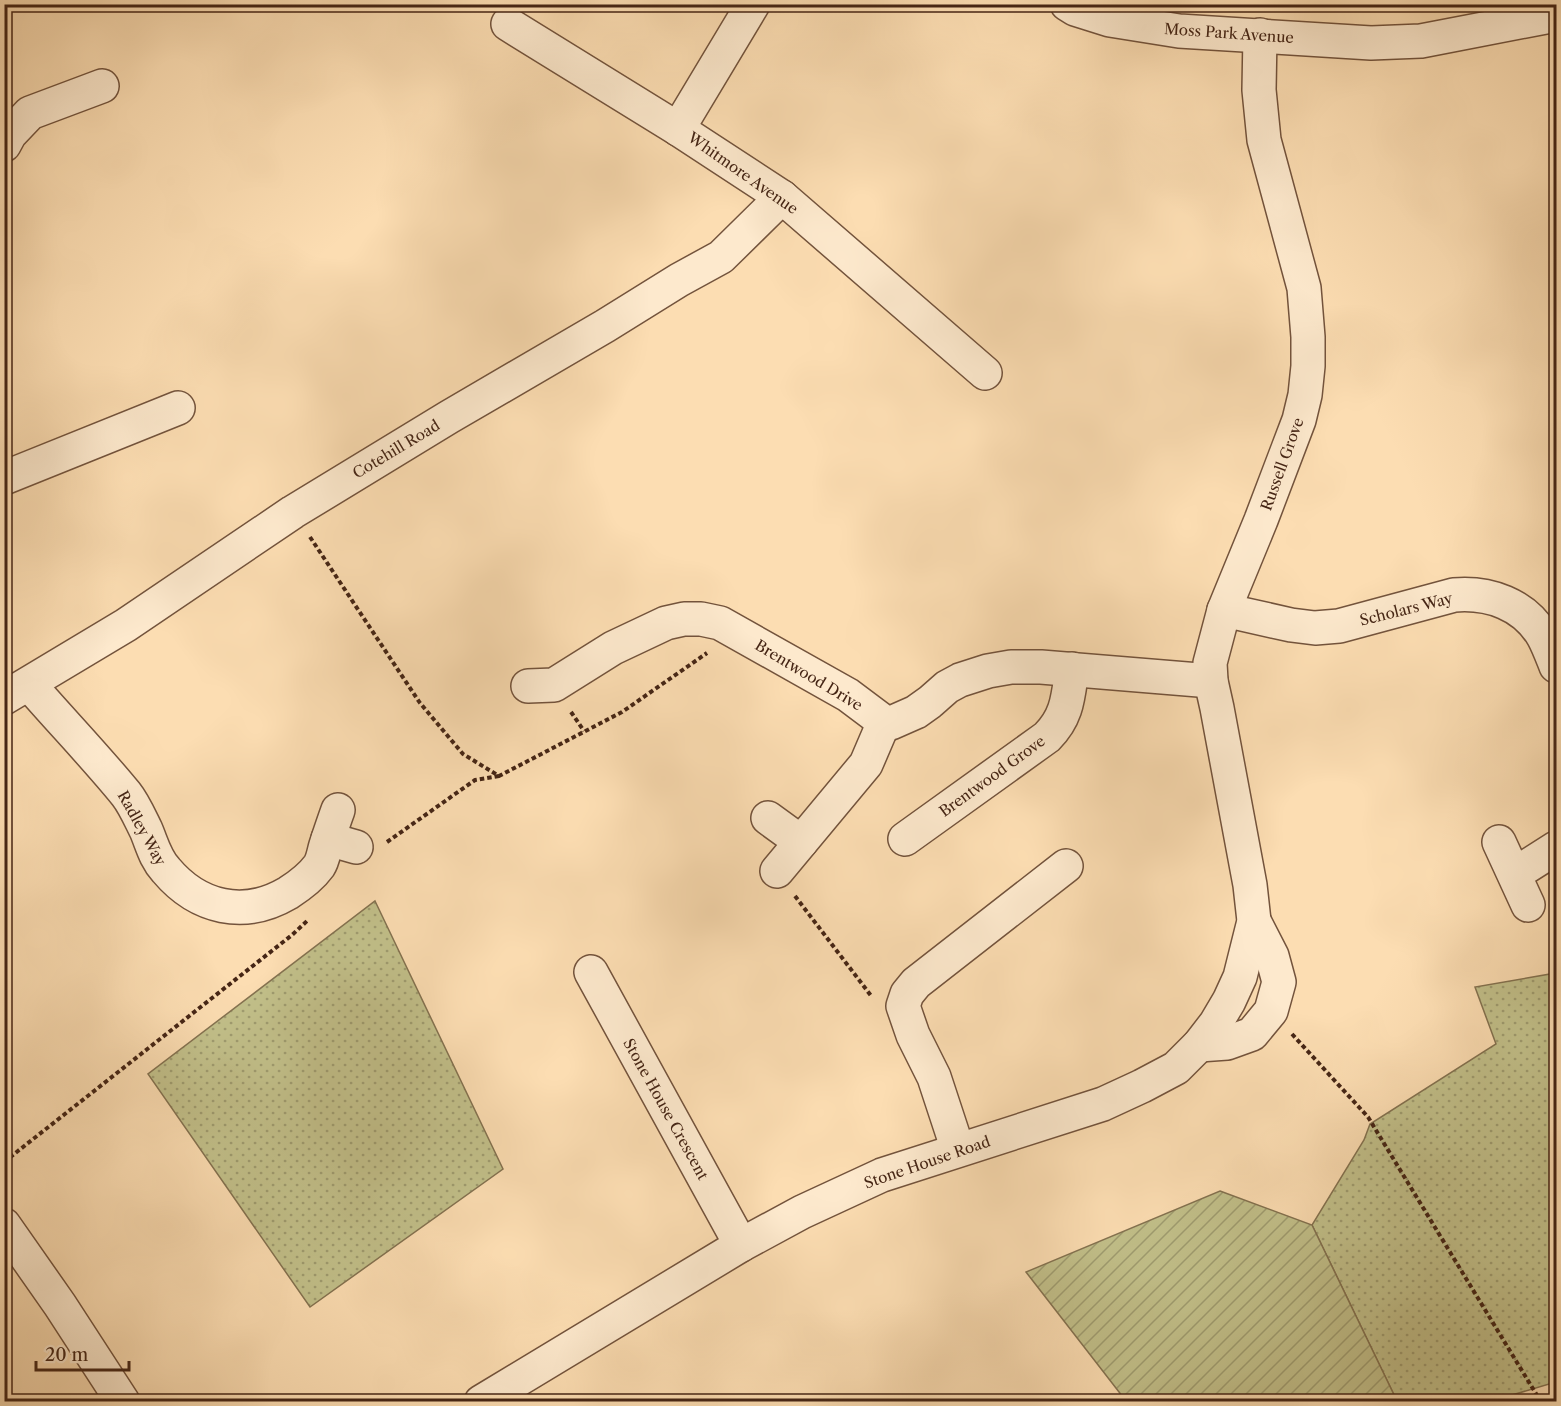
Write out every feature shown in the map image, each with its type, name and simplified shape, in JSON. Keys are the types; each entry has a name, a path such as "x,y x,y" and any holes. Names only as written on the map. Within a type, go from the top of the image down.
{"street":[{"path":"678,129 753,4"},
{"name":"Moss Park Avenue","path":"1067,4 1075,9 1113,12 1179,31 1371,43 1421,41 1557,15"},
{"name":"Whitmore Avenue","path":"508,24 782,196 985,374"},
{"name":"Russell Grove","path":"1250,885 1211,681 1210,663 1224,610 1299,420 1305,395 1308,366 1304,288 1264,140 1258,90 1260,35"},
{"path":"4,145 10,134 30,113 102,86"},
{"name":"Cotehill Road","path":"17,691 126,625 292,512 721,257 782,196"},
{"path":"4,478 178,408"},
{"name":"Scholars Way","path":"1224,610 1291,626 1315,628 1339,626 1454,595 1488,596 1519,610 1532,621 1542,634 1557,666"},
{"name":"Brentwood Drive","path":"547,688 614,648 666,623 684,619 701,619 720,622 848,695 884,722"},
{"path":"777,871 866,764 884,722 891,723 916,712 947,687 960,680 988,671 1011,667 1072,669 1211,681"},
{"name":"Brentwood Grove","path":"905,839 1055,729 1065,711 1072,669"},
{"name":"Radley Way","path":"17,691 127,796 163,868 177,883 194,895 210,902 243,908 281,897 308,878 351,836"},
{"path":"768,818 801,842"},
{"path":"1499,842 1528,904"},
{"path":"1515,874 1557,848"},
{"path":"958,1150 934,1077 913,1035 903,1006 907,994 916,983 1066,866"},
{"name":"Stone House Road","path":"481,1401 741,1245 802,1212 882,1175 1103,1104 1176,1068 1199,1045 1215,1023 1240,978 1254,921 1250,885"},
{"path":"1199,1045 1227,1043 1252,1034 1271,1011 1279,982 1272,956 1254,921"},
{"name":"Stone House Crescent","path":"591,972 741,1245"},
{"path":"4,1225 123,1401"}],"path":[{"path":"292,512 420,703 463,754 499,776"},
{"path":"351,836 389,840 475,780 499,776 622,712 736,632"},
{"path":"777,871 877,1003"},
{"path":"4,1162 292,935 309,919"},
{"path":"1271,1011 1368,1117 1541,1401"}],"shaded area":[{"path":"375,901 503,1169 310,1307 148,1074"},
{"path":"1556,973 1556,1382 1492,1401 1397,1401 1312,1225 1364,1140 1370,1124 1496,1044 1475,987"},
{"path":"1220,1191 1312,1225 1397,1401 1126,1401 1026,1272"}]}
